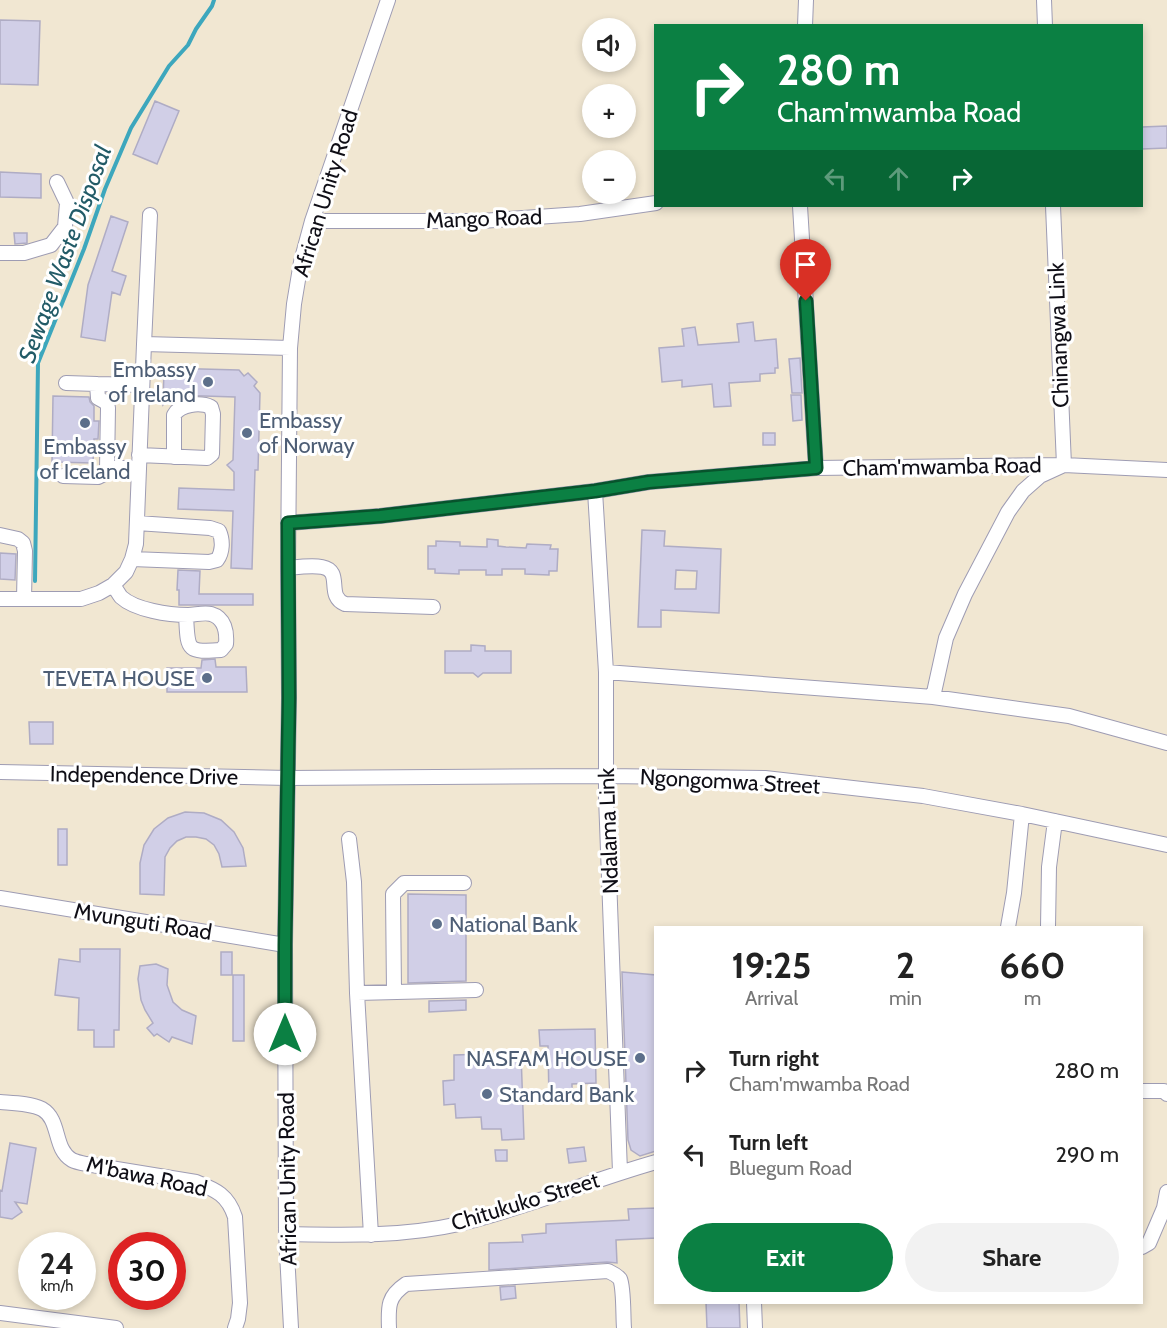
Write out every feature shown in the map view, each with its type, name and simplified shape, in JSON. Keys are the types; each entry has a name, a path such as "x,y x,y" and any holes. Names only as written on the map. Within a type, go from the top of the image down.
{"street":[{"name":"African Unity Road","path":"291,1328 286,1234 285,945 290,348 301,262 312,221 388,0"},
{"path":"805,24 806,0"},
{"path":"1044,0 1045,24"},
{"path":"0,253 24,253 51,245 65,226 68,203 57,182"},
{"name":"Mango Road","path":"312,221 481,221 580,214 654,203"},
{"path":"800,207 816,468"},
{"name":"Chinangwa Link","path":"1053,207 1064,465"},
{"path":"0,599 81,599 99,594 113,585 126,572 132,559 136,544 150,215"},
{"path":"144,344 290,348"},
{"path":"66,383 142,385"},
{"path":"63,476 99,477 107,468 108,408 107,403 98,398 97,384"},
{"path":"107,468 174,457 207,458 212,454 213,414 211,407 206,404 184,406 177,410 174,415 174,457"},
{"path":"933,697 946,638 965,594 1008,512 1023,491 1040,476 1064,465"},
{"name":"Cham'mwamba Road","path":"288,523 380,516 595,491 649,482 816,468 1064,465 1167,470"},
{"name":"Ndalama Link","path":"595,491 606,672 606,776 620,1172"},
{"path":"132,559 209,562 217,560 221,555 222,538 219,531 210,528 137,523"},
{"path":"0,535 18,539 23,543 25,551 24,599"},
{"path":"288,568 321,567 328,569 332,574 335,597 339,602 345,604 433,607"},
{"path":"113,585 122,597 134,605 148,610 186,615"},
{"path":"606,672 933,697 1069,716 1167,743"},
{"name":"Independence Drive","path":"0,772 288,777"},
{"name":"Ngongomwa Street","path":"288,777 765,778 923,796 1022,814 1167,845"},
{"path":"1008,926 1022,814"},
{"path":"1048,926 1049,867 1055,821"},
{"path":"350,839 354,882 357,993 370,1235"},
{"path":"394,992 393,894 404,883 464,883"},
{"name":"Mvunguti Road","path":"0,898 285,945"},
{"path":"357,993 476,990"},
{"path":"1143,1091 1164,1091 1167,1094"},
{"name":"M'bawa Road","path":"0,1102 27,1105 42,1110 53,1120 62,1150 71,1159 86,1164 196,1182 212,1188 223,1196 231,1205 235,1217 240,1303 235,1328"},
{"name":"Chitukuko Street","path":"286,1234 370,1235 420,1231 457,1224 498,1214 654,1163"},
{"path":"1143,1246 1149,1243 1164,1208 1167,1192"},
{"path":"389,1328 389,1302 396,1291 406,1284 608,1270 620,1279 624,1328"},
{"path":"755,1328 758,1304"},
{"path":"0,1313 94,1327 116,1328"}],"shaded area":[{"path":"0,0 1167,0 1167,1328 0,1328"}],"building":[{"path":"0,20 40,21 38,85 0,84"},
{"path":"155,101 179,111 157,164 133,154"},
{"path":"1167,126 1167,148 1143,149 1143,127"},
{"path":"0,172 41,174 41,198 0,197"},
{"path":"111,216 128,222 112,271 126,276 120,295 112,292 105,341 81,337 88,285"},
{"path":"14,233 27,233 27,243 15,244"},
{"path":"753,322 755,341 776,339 778,368 775,368 775,373 760,374 760,381 729,383 731,406 714,407 712,384 682,387 682,380 662,382 659,348 684,346 682,329 695,327 698,345 739,342 737,324"},
{"path":"800,358 802,393 792,393 789,359"},
{"path":"164,368 239,370 244,376 248,373 257,382 254,386 260,393 258,470 255,470 252,569 231,568 233,511 178,509 179,488 234,490 234,472 227,465 233,460 235,397 173,395 163,405"},
{"path":"791,395 801,395 802,420 793,421"},
{"path":"53,396 89,397 94,406 94,421 99,421 98,439 94,439 93,463 52,462"},
{"path":"763,433 775,433 775,445 763,445"},
{"path":"642,530 665,531 664,546 721,549 719,613 661,610 661,627 638,627","holes":["676,570 697,571 696,589 675,589"]},
{"path":"487,539 498,540 498,546 506,547 526,548 527,544 551,545 550,549 558,549 557,571 549,571 549,575 525,574 525,569 502,569 502,575 486,575 486,570 459,570 459,574 435,573 435,569 428,569 428,546 436,546 436,541 460,542 460,546 487,547"},
{"path":"0,553 16,554 15,580 0,579"},
{"path":"178,570 200,571 199,594 253,594 253,605 179,605"},
{"path":"471,645 485,646 485,651 511,651 511,673 483,673 478,677 473,673 445,673 445,651 471,651"},
{"name":"TEVETA HOUSE","path":"215,659 216,667 246,667 247,692 167,692 167,668 201,668 202,660"},
{"path":"29,722 53,722 53,744 30,744"},
{"path":"185,812 204,813 221,820 234,832 243,848 246,866 222,867 214,845 206,839 186,837 177,841 165,857 164,895 140,894 140,863 144,845 154,829 168,818"},
{"path":"58,829 67,829 67,865 58,865"},
{"path":"408,894 466,895 466,981 408,983"},
{"path":"80,949 120,949 119,1030 114,1030 114,1047 94,1047 94,1030 78,1030 79,998 55,995 59,959 80,962"},
{"path":"221,952 232,952 232,975 221,975"},
{"path":"156,964 168,969 167,985 173,1002 182,1010 196,1016 192,1044 172,1037 169,1042 157,1034 154,1036 147,1028 153,1023 141,1000 138,979 140,966"},
{"name":"NASFAM HOUSE","path":"622,972 654,975 654,1152 640,1156 631,1150 628,1140"},
{"path":"233,975 244,975 244,1041 233,1041"},
{"path":"466,1000 466,1010 429,1012 429,1001"},
{"path":"595,1029 596,1083 572,1084 572,1099 549,1100 548,1046 540,1046 539,1030"},
{"path":"521,1053 524,1139 502,1140 501,1129 482,1129 481,1117 456,1118 455,1104 444,1105 443,1081 454,1080 454,1055"},
{"path":"10,1143 36,1148 27,1204 15,1202 22,1212 12,1219 0,1217 0,1190 2,1191"},
{"path":"584,1147 586,1161 569,1163 567,1149"},
{"path":"495,1150 507,1150 507,1161 496,1161"},
{"path":"654,1208 654,1238 616,1240 617,1263 489,1270 489,1243 523,1242 522,1235 546,1233 546,1224 629,1220 628,1209"},
{"path":"515,1286 516,1298 501,1300 500,1287"},
{"path":"706,1304 739,1304 740,1328 707,1328"}],"waterway":[{"name":"Sewage Waste Disposal","path":"35,581 38,363 131,128 169,66 188,45 214,0"}],"place":[{"name":"Embassy of Ireland","path":"208,382"},
{"name":"Embassy of Iceland","path":"85,423"},
{"name":"Embassy of Norway","path":"247,433"},
{"name":"TEVETA HOUSE","path":"207,678"},
{"name":"National Bank","path":"437,924"},
{"name":"NASFAM HOUSE","path":"640,1058"},
{"name":"Standard Bank","path":"487,1094"}],"route":[{"path":"285,1034 289,698 288,523 380,516 595,491 649,482 816,468 806,301"}]}
